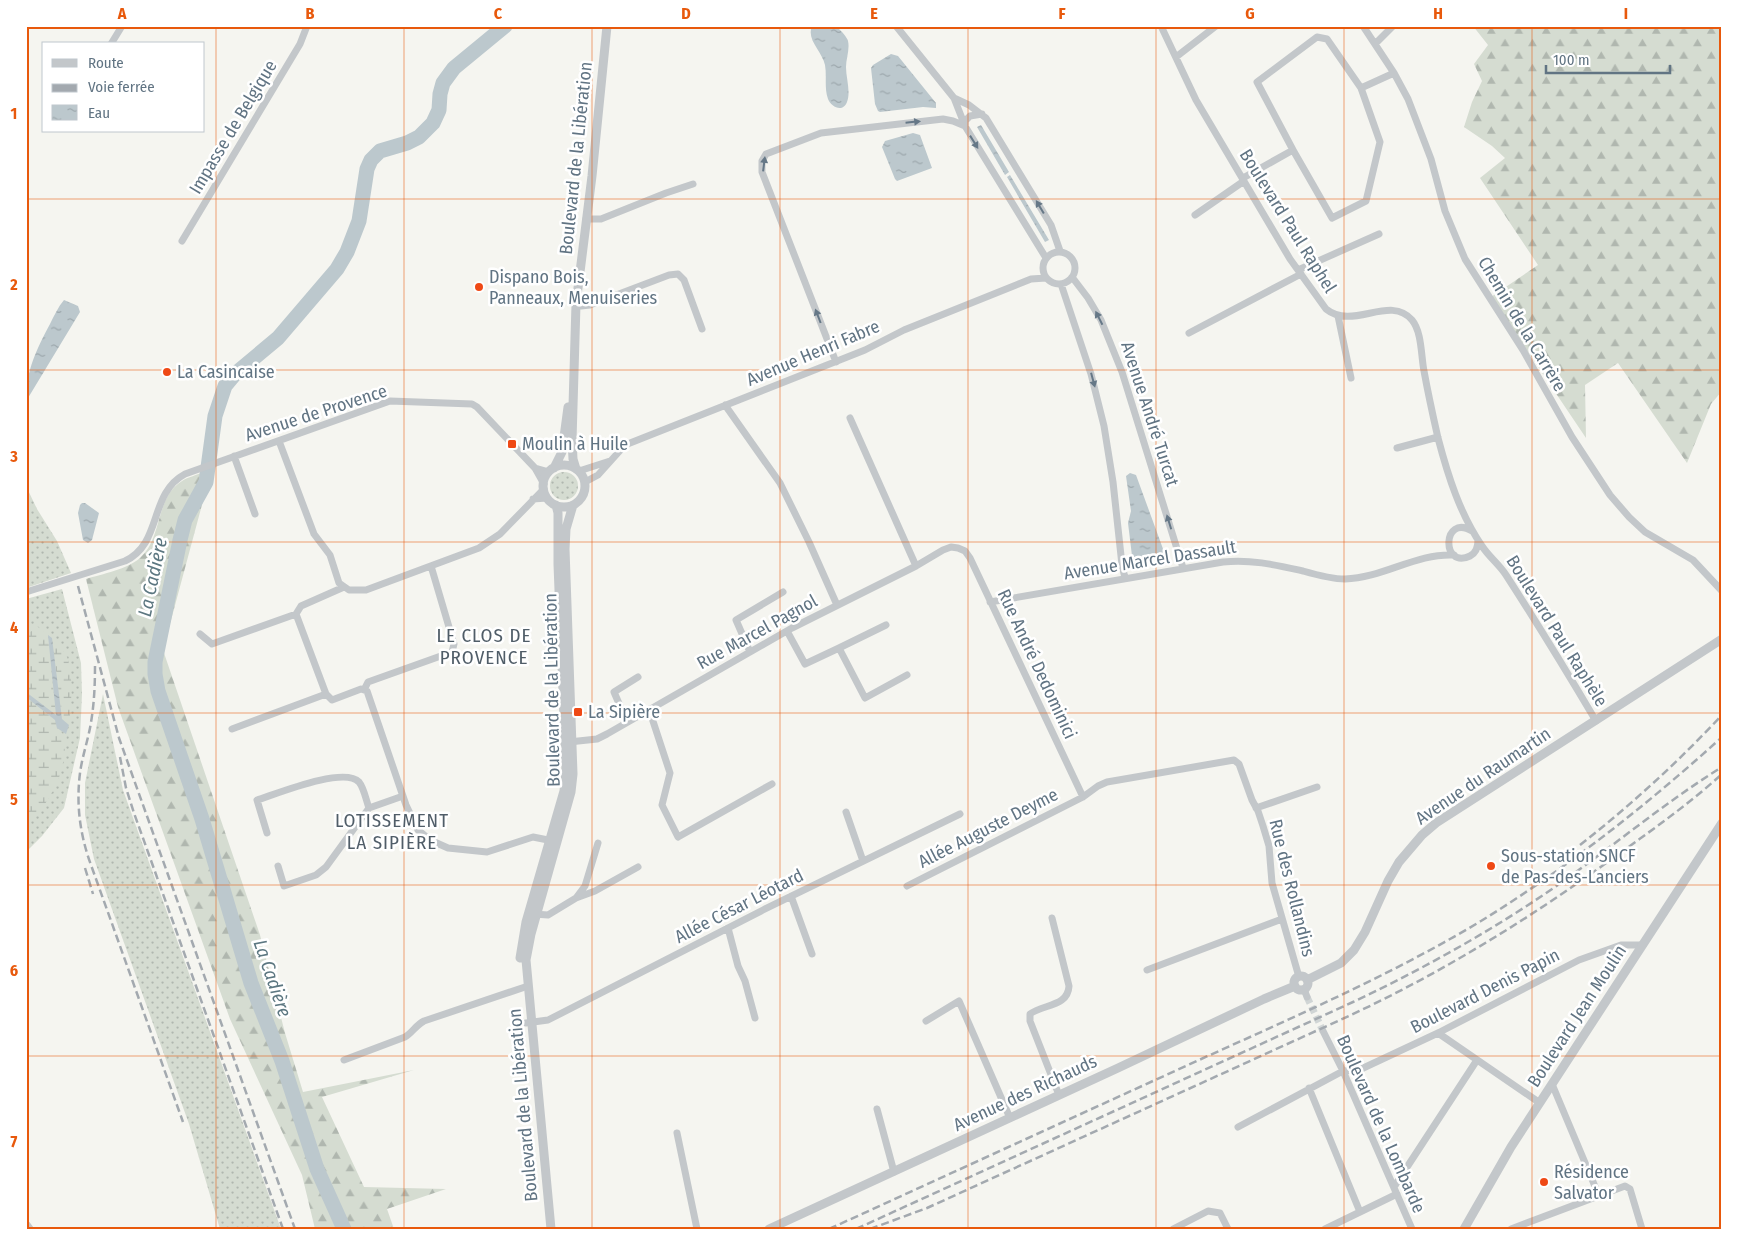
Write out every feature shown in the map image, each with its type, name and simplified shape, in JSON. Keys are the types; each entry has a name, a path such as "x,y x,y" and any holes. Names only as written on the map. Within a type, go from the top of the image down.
{"street":[{"path":"112,42 122,26"},
{"name":"Impasse de Belgique","path":"182,241 300,44 306,26"},
{"name":"Boulevard de la Libération","path":"568,742 566,529 573,506 582,498 585,488 585,482 577,470 573,459 572,440 576,304 597,130 607,26"},
{"path":"896,26 954,98 965,126 1046,258"},
{"name":"Boulevard Paul Raphel","path":"1161,26 1196,100 1300,272 1326,309 1346,318 1398,310 1412,320 1418,331 1424,372 1438,437 1460,509 1473,531"},
{"path":"1176,57 1216,26"},
{"name":"Chemin de la Carrère","path":"1363,26 1394,73 1408,99 1431,158 1445,210 1465,259 1523,350 1572,437 1610,495 1629,517 1645,532 1693,560 1722,591"},
{"path":"1375,44 1393,26"},
{"path":"1317,36 1327,39 1361,88 1380,142 1366,201 1332,218 1257,82 1317,36"},
{"path":"1361,88 1394,73"},
{"path":"954,98 986,118 1051,225 1060,251"},
{"path":"965,126 970,116 982,114"},
{"path":"836,362 762,172 764,157 770,152 831,130 944,119 953,120 965,126"},
{"path":"1195,215 1243,180 1293,150"},
{"path":"586,219 601,219 693,184"},
{"path":"1189,333 1300,272 1379,234"},
{"path":"1060,251 1069,255 1075,263 1072,278 1061,284 1050,282 1042,268 1046,258 1054,252 1060,251"},
{"name":"Avenue Henri Fabre","path":"1031,279 1042,268"},
{"path":"576,304 581,306 590,305 669,275 678,274 684,280 702,329"},
{"name":"Avenue Henri Fabre","path":"585,482 598,475 625,445 836,362 904,330 1031,279 1046,278"},
{"name":"Avenue André Turcat","path":"1072,278 1088,298 1101,320 1122,372 1183,568"},
{"path":"1061,284 1091,374 1104,426 1109,451 1125,578"},
{"path":"1338,316 1351,378"},
{"name":"Boulevard de la Libération","path":"545,490 545,478 562,452 573,383"},
{"name":"Avenue de Provence","path":"26,592 125,561 136,555 146,543 163,496 170,485 179,477 214,462 390,401 468,403 477,407 534,468 545,490"},
{"path":"725,405 780,483 837,605"},
{"path":"850,418 916,566"},
{"path":"1397,448 1438,437"},
{"path":"279,440 314,534 330,555 339,583 349,590 366,590 479,548 500,534 533,499 545,490 556,505 562,507 573,506"},
{"path":"234,456 255,514"},
{"name":"Avenue Henri Fabre","path":"577,470 610,460"},
{"path":"534,468 552,470 565,465 577,470"},
{"name":"Boulevard de la Libération","path":"551,1229 525,987 526,953 532,913 553,841 571,792 573,774 568,742 558,513 556,505"},
{"path":"1455,530 1460,509"},
{"path":"1464,528 1473,531 1478,539 1477,548 1471,556 1462,558 1454,555 1448,542 1451,533 1464,528"},
{"name":"Boulevard Paul Raphèle","path":"1478,539 1505,572 1596,721"},
{"name":"Avenue Marcel Dassault","path":"1431,556 1448,542"},
{"name":"Rue Marcel Pagnol","path":"568,742 597,739 837,605 948,548 958,548"},
{"name":"Rue André Dedominici","path":"958,548 970,558 1084,797"},
{"name":"Avenue Marcel Dassault","path":"990,602 1223,562 1248,561 1266,563 1326,577 1347,579 1370,575 1431,556 1454,555"},
{"name":"Boulevard Paul Raphèle","path":"1471,556 1492,557"},
{"path":"364,690 368,682 452,652 454,644 431,566"},
{"path":"200,634 212,644 296,614 301,606 344,587"},
{"path":"750,652 736,620 783,592"},
{"path":"296,614 326,694 332,700 361,689 367,691 403,796 418,830 430,840 448,848 487,852 533,837 553,841"},
{"path":"788,631 805,664 886,625"},
{"name":"Avenue du Raumartin","path":"1303,978 1341,963 1354,950 1365,932 1388,881 1399,862 1422,835 1436,823 1722,640"},
{"path":"839,648 865,698 907,675"},
{"path":"627,722 614,692 638,677"},
{"path":"232,729 326,694"},
{"path":"649,709 670,773 662,805 678,837 772,784"},
{"name":"Rue des Rollandins","path":"1084,797 1098,786 1107,782 1232,760 1239,764 1269,846 1272,883 1282,919 1303,978"},
{"path":"267,833 257,800 323,779 352,778 360,783 369,808"},
{"path":"1256,808 1317,787"},
{"path":"278,866 284,886 316,875 326,867 369,808 403,796"},
{"name":"Allée Auguste Deyme","path":"907,886 1084,797"},
{"path":"846,812 863,861"},
{"name":"Allée César Léotard","path":"529,1022 548,1020 791,896 960,814"},
{"name":"Boulevard Jean Moulin","path":"1464,1229 1506,1156 1722,823"},
{"path":"576,898 585,886 598,843"},
{"path":"532,913 548,914 638,867"},
{"path":"791,896 812,954"},
{"path":"1052,918 1069,992 1061,1002 1036,1010 1030,1014 1030,1021 1060,1095"},
{"path":"1147,970 1282,919"},
{"path":"728,928 755,1018"},
{"name":"Boulevard Denis Papin","path":"1238,1127 1343,1071 1359,1070 1438,1033 1579,960 1621,945 1643,945"},
{"name":"Avenue des Richauds","path":"769,1229 1264,999 1302,991 1295,980 1303,978"},
{"path":"344,1060 405,1037 418,1024 424,1021 525,987"},
{"path":"926,1021 959,1001 1010,1118"},
{"name":"Boulevard de la Libération","path":"529,1022 545,1229"},
{"name":"Boulevard de la Lombarde","path":"1323,1031 1343,1071 1412,1229"},
{"path":"1438,1033 1540,1103"},
{"path":"1394,1186 1477,1060"},
{"path":"1552,1084 1599,1196"},
{"path":"1309,1088 1360,1212"},
{"path":"877,1109 894,1172"},
{"path":"677,1133 697,1229"},
{"path":"1511,1229 1624,1186 1629,1187 1642,1229"},
{"path":"1325,1229 1397,1194"},
{"path":"1173,1229 1208,1211 1220,1213 1228,1229"},
{"path":"26,1225 29,1229"}],"green space":[{"path":"1473,26 1722,26 1722,391 1711,404 1687,463 1618,363 1585,385 1586,438 1491,297 1538,265 1480,178 1505,158 1492,146 1464,127 1472,102 1482,81 1474,64 1488,45"},
{"path":"204,472 210,475 163,650 260,935 285,1033 303,1092 414,1070 322,1097 364,1187 446,1189 387,1209 394,1229 315,1229 302,1175 230,1019 118,707 86,579 122,568 140,558 152,540 167,497 173,488 184,480"},
{"path":"564,472 574,476 578,486 574,496 564,500 554,496 550,486 554,476"},
{"path":"26,486 37,509 57,541 71,573 26,588"},
{"path":"62,589 81,663 80,738 64,808 42,836 26,852 26,599"},
{"path":"36,625 48,635 56,716 26,692 26,637"},
{"path":"52,638 66,655 71,673 69,725 62,719"},
{"path":"103,694 123,790 281,1229 220,1229 189,1124 94,859 85,815 85,783"},
{"path":"26,697 55,720 57,728 63,734 67,733 62,769 55,787 44,805 26,827"}],"water":[{"path":"812,26 836,26 848,41 846,67 849,94 847,102 843,107 837,108 828,99 825,65 811,36"},
{"path":"891,54 898,56 936,103 936,108 923,107 878,111 875,104 871,68"},
{"path":"981,125 1009,172 1005,175 977,127"},
{"path":"913,133 920,135 932,168 897,181 882,147 885,141"},
{"path":"1010,175 1049,240 1045,242 1007,177"},
{"path":"64,300 78,306 80,312 26,399 26,389 33,360"},
{"path":"1130,473 1136,475 1166,557 1133,564 1128,523 1131,511 1126,476"},
{"path":"82,503 85,503 99,513 92,540 88,543 83,540 78,513"},
{"path":"48,635 52,638 62,719 69,725 66,734 57,728 55,720 26,697 26,692 56,715"}],"waterway":[{"name":"La Cadière","path":"344,1229 317,1169 282,1061 251,983 202,819 158,691 155,662 185,520 206,482 215,416 225,386 235,374 278,338 337,269 347,252 359,221 367,169 371,160 380,151 407,143 419,137 433,123 439,110 443,83 454,68 505,26"}],"tunnel":[{"path":"1307,997 1323,1031"}],"railway":[{"path":"78,586 119,738 295,1229"},
{"path":"95,666 90,728 79,785 79,808 84,842 183,1122"},
{"path":"1580,845 1654,783 1722,715"},
{"path":"829,1229 1306,1011 1447,941 1513,901 1606,835 1722,737"},
{"path":"120,757 126,788 134,813 283,1229"},
{"path":"856,1229 1353,1002 1431,963 1506,919 1555,887 1679,795 1722,767"},
{"path":"870,1229 927,1208 1387,998 1490,940 1556,898 1659,825 1722,774"},
{"path":"85,868 93,894"}],"place":[{"name":"Dispano Bois, Panneaux, Menuiseries","path":"479,287"},
{"name":"La Casincaise","path":"167,372"},
{"name":"Moulin à Huile","path":"512,444"},
{"name":"La Sipière","path":"578,712"},
{"name":"Sous-station SNCF de Pas-des-Lanciers","path":"1491,866"},
{"name":"Résidence Salvator","path":"1544,1182"}],"district":[{"name":"LE CLOS DE PROVENCE","path":"484,646"},
{"name":"LOTISSEMENT LA SIPIÈRE","path":"392,831"}]}
